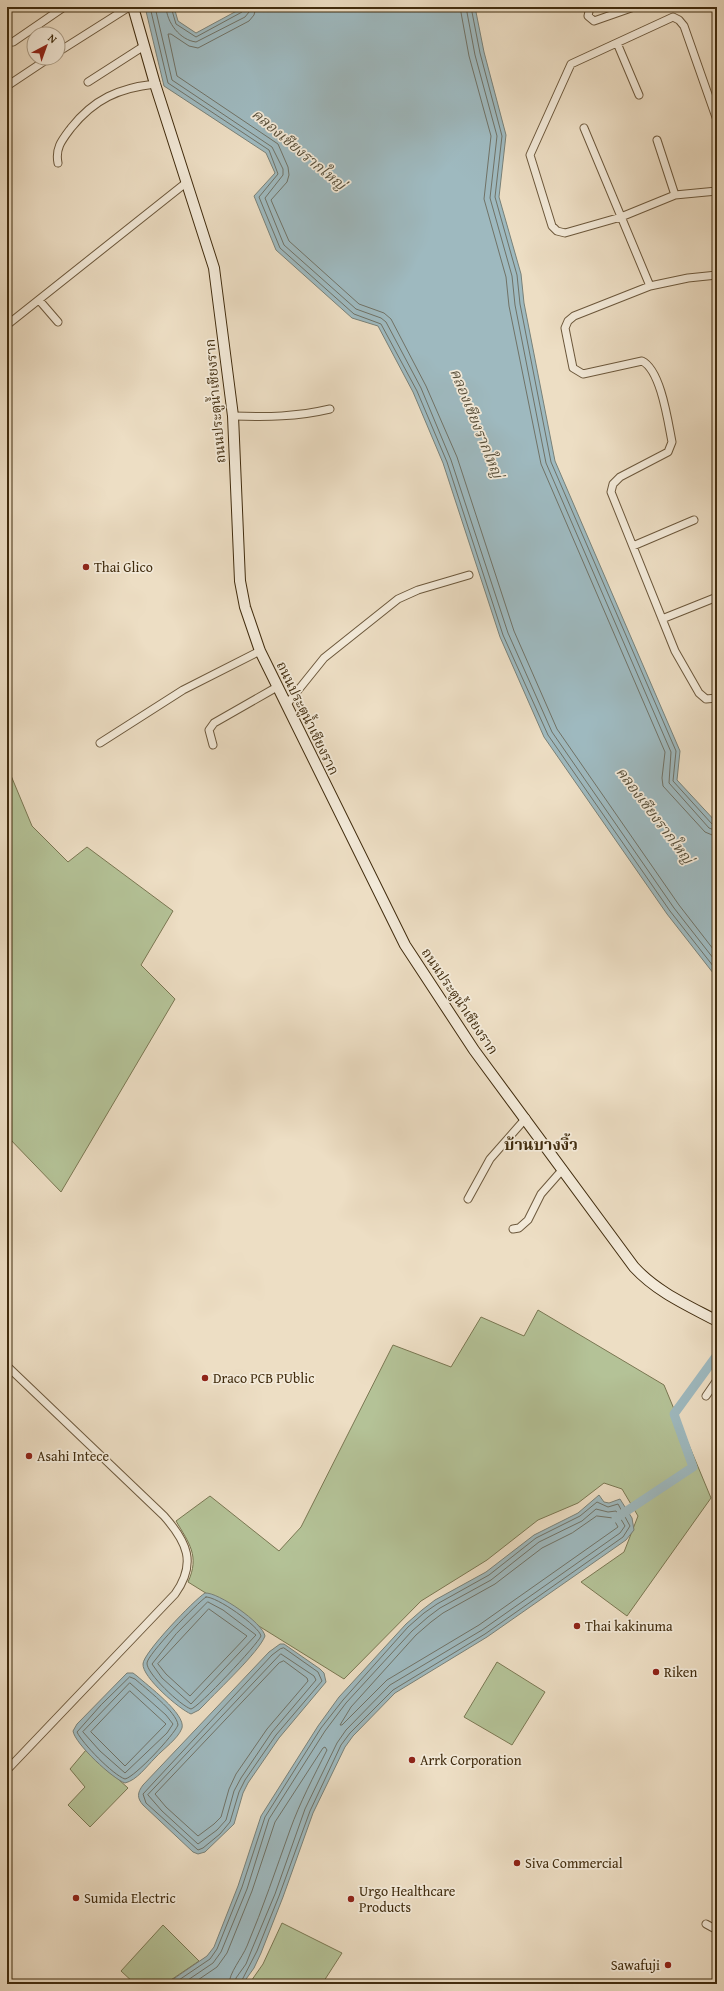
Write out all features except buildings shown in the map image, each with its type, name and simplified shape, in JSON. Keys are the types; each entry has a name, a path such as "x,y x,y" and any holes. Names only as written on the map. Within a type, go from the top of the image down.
{"street":[{"path":"13,42 64,7"},
{"path":"66,47 129,7"},
{"name":"ถนนประตูน้ำเชียงราก","path":"133,7 155,84 214,268 233,416 240,580 245,608 260,651 405,945 474,1050 526,1118 634,1268 647,1281 663,1292 717,1320"},
{"path":"590,7 588,16 594,21 634,7"},
{"path":"715,7 717,12"},
{"path":"717,120 684,26 679,20 673,17 571,64 530,155 552,226 557,231 565,234 621,217 675,195 717,191"},
{"path":"617,43 639,95"},
{"path":"88,82 144,46"},
{"path":"7,86 37,66"},
{"path":"58,163 58,146 80,116 90,107 104,98 134,87 155,84"},
{"path":"584,128 650,286"},
{"path":"657,140 675,195"},
{"path":"7,325 187,182"},
{"path":"717,275 688,278 650,286 574,316 568,321 565,328 574,368 578,371 583,374 642,361 651,368 664,398 672,442 671,447 668,452 620,477 613,484 611,492 675,651 699,693 706,699 717,698"},
{"path":"39,300 58,322"},
{"path":"233,416 280,417 306,415 330,409"},
{"path":"633,546 694,520"},
{"path":"287,704 324,658 398,599 418,590 469,575"},
{"path":"662,619 717,597"},
{"path":"100,743 183,690 260,651"},
{"path":"213,745 209,730 214,723 277,687"},
{"path":"468,1199 490,1159 526,1118"},
{"path":"513,1229 519,1228 528,1220 541,1194 562,1169"},
{"path":"7,1366 164,1516 179,1535 186,1550 188,1560 186,1578 175,1594 7,1770"},
{"path":"706,1396 717,1380"},
{"path":"706,1924 717,1930"}],"green space":[{"path":"7,766 32,826 68,862 87,847 173,911 141,965 175,999 61,1192 7,1136"},
{"path":"538,1310 664,1385 711,1498 627,1616 581,1582 624,1552 638,1516 622,1489 604,1483 578,1503 538,1520 487,1560 421,1601 344,1679 188,1582 193,1565 193,1557 189,1543 176,1521 210,1496 279,1551 301,1527 393,1345 451,1367 481,1317 524,1336"},
{"path":"497,1662 545,1692 512,1745 464,1717"},
{"path":"86,1750 128,1788 90,1827 68,1805 85,1787 70,1769"},
{"path":"282,1923 342,1953 322,1984 249,1984 263,1964"},
{"path":"163,1925 199,1961 165,1984 135,1984 121,1971"}],"water":[{"name":"คลองเชียงรากใหญ่","path":"145,7 174,7 178,21 196,33 244,7 475,7 484,52 506,135 499,197 521,274 524,303 555,461 680,751 677,780 717,823 717,978 667,914 544,737 500,637 443,463 413,392 378,326 352,318 276,250 254,196 275,173 266,153 164,86"},
{"path":"599,1495 604,1502 609,1503 620,1499 632,1518 634,1530 626,1540 487,1637 395,1693 353,1736 345,1747 313,1813 261,1953 254,1968 244,1982 242,1984 166,1984 207,1956 214,1947 238,1886 261,1816 318,1726 339,1697 406,1624 422,1610 435,1600 486,1572 534,1535 578,1513"},
{"path":"205,1593 220,1597 249,1616 262,1630 265,1636 255,1651 238,1671 199,1710 191,1714 178,1706 162,1692 148,1677 144,1670 143,1664 151,1649 181,1616"},
{"path":"280,1644 284,1644 320,1669 324,1673 326,1682 279,1738 248,1783 243,1793 234,1824 205,1852 198,1854 193,1852 143,1805 138,1795 143,1785 269,1652"},
{"path":"127,1673 133,1673 165,1700 178,1715 182,1722 182,1728 174,1740 141,1773 125,1783 112,1775 87,1752 75,1737 73,1731 77,1724"}],"waterway":[{"path":"616,1518 693,1467 674,1414 717,1355"}],"place":[{"name":"Thai Glico","path":"86,567"},
{"name":"Draco PCB PUblic","path":"205,1378"},
{"name":"Asahi Intece","path":"29,1456"},
{"name":"Thai kakinuma","path":"577,1626"},
{"name":"Riken","path":"656,1672"},
{"name":"Arrk Corporation","path":"412,1760"},
{"name":"Siva Commercial","path":"517,1863"},
{"name":"Sumida Electric","path":"76,1898"},
{"name":"Urgo Healthcare Products","path":"351,1899"},
{"name":"Sawafuji","path":"668,1965"}],"district":[{"name":"บ้านบางงิ้ว","path":"541,1144"}]}
